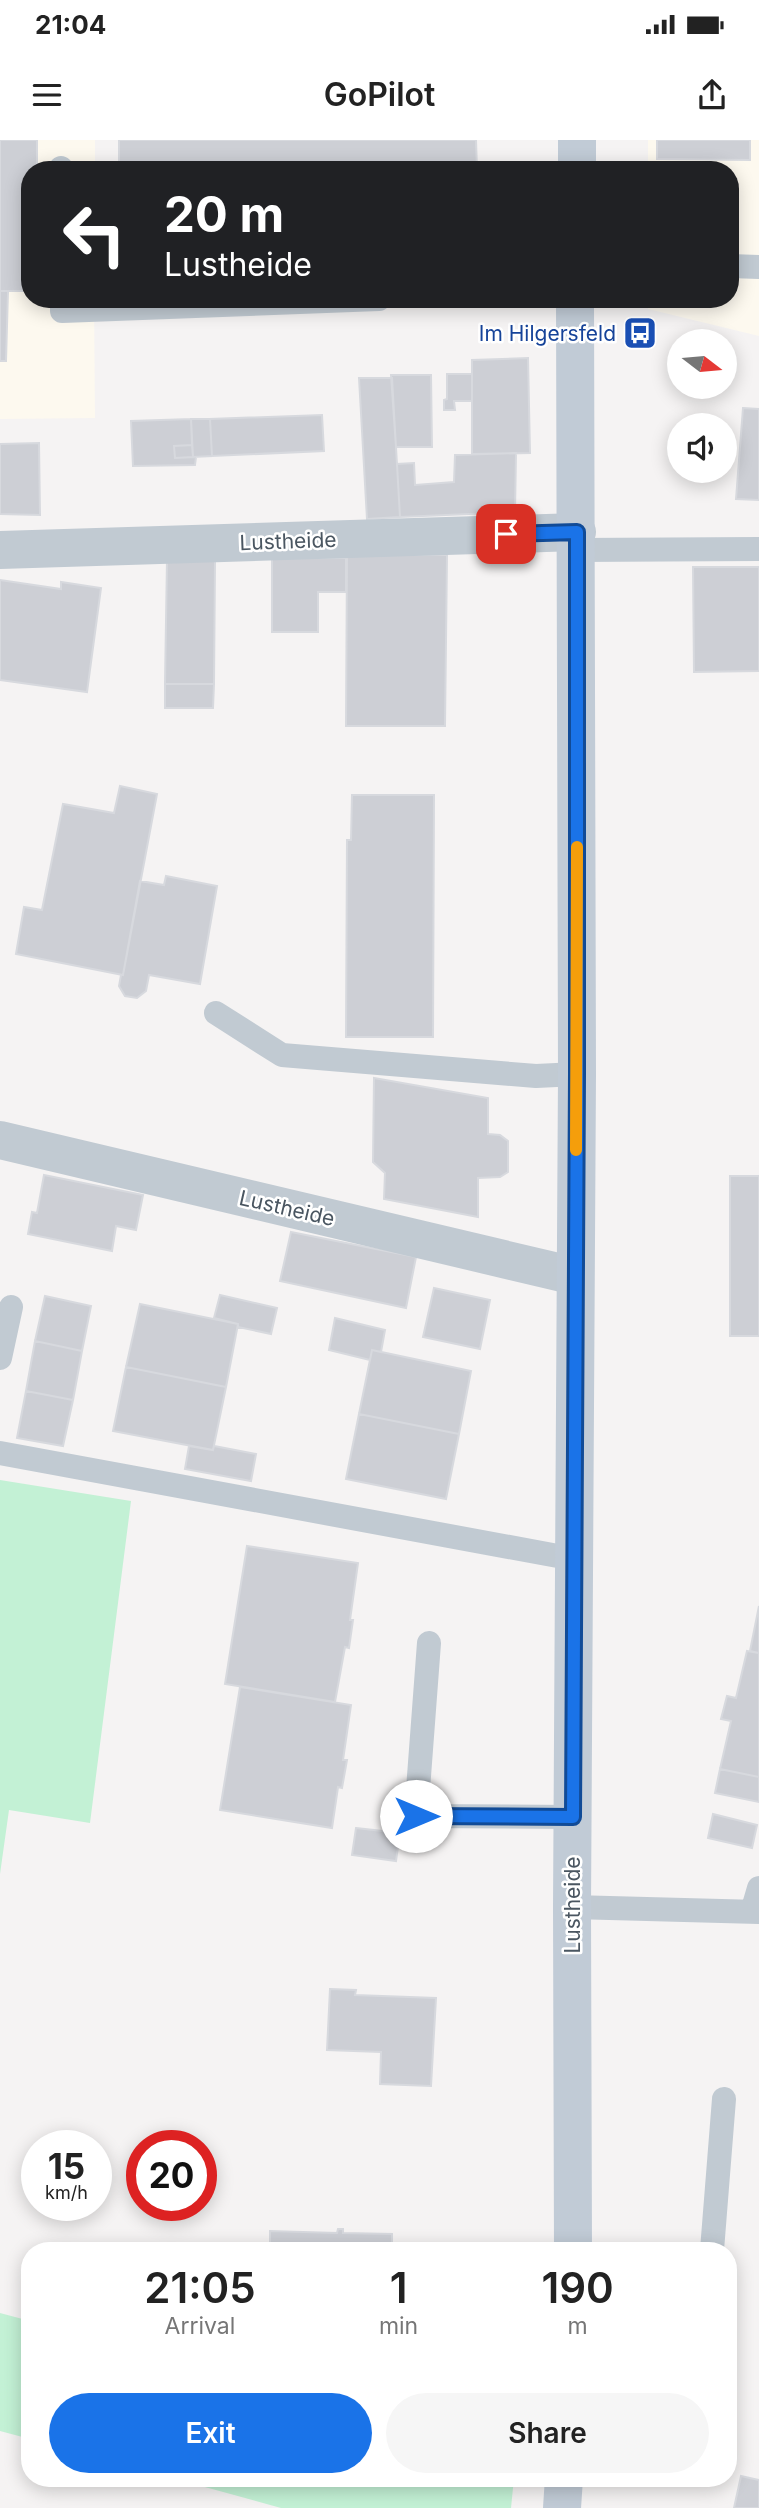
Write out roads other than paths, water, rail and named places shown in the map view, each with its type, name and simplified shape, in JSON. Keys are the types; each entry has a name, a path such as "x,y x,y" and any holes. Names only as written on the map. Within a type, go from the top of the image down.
{"main road":[{"path":"577,140 577,161"},
{"name":"Lustheide","path":"573,2242 572,1907 577,1074 574,308"},
{"path":"562,2508 563,2487"}],"street":[{"name":"Lustheide","path":"0,550 576,541"},
{"name":"Lustheide","path":"0,1140 575,1276"}],"lane":[{"path":"739,266 759,267"},
{"path":"62,308 62,311 141,308"},
{"path":"576,541 759,549"},
{"path":"216,1013 282,1055 536,1076 577,1074"},
{"path":"0,1358 10,1307"},
{"path":"0,1453 574,1559"},
{"path":"429,1643 416,1816 573,1817"},
{"path":"572,1907 755,1912 759,1888"},
{"path":"713,2242 724,2099"}],"place":[{"name":"Im Hilgersfeld","path":"640,333"}]}
